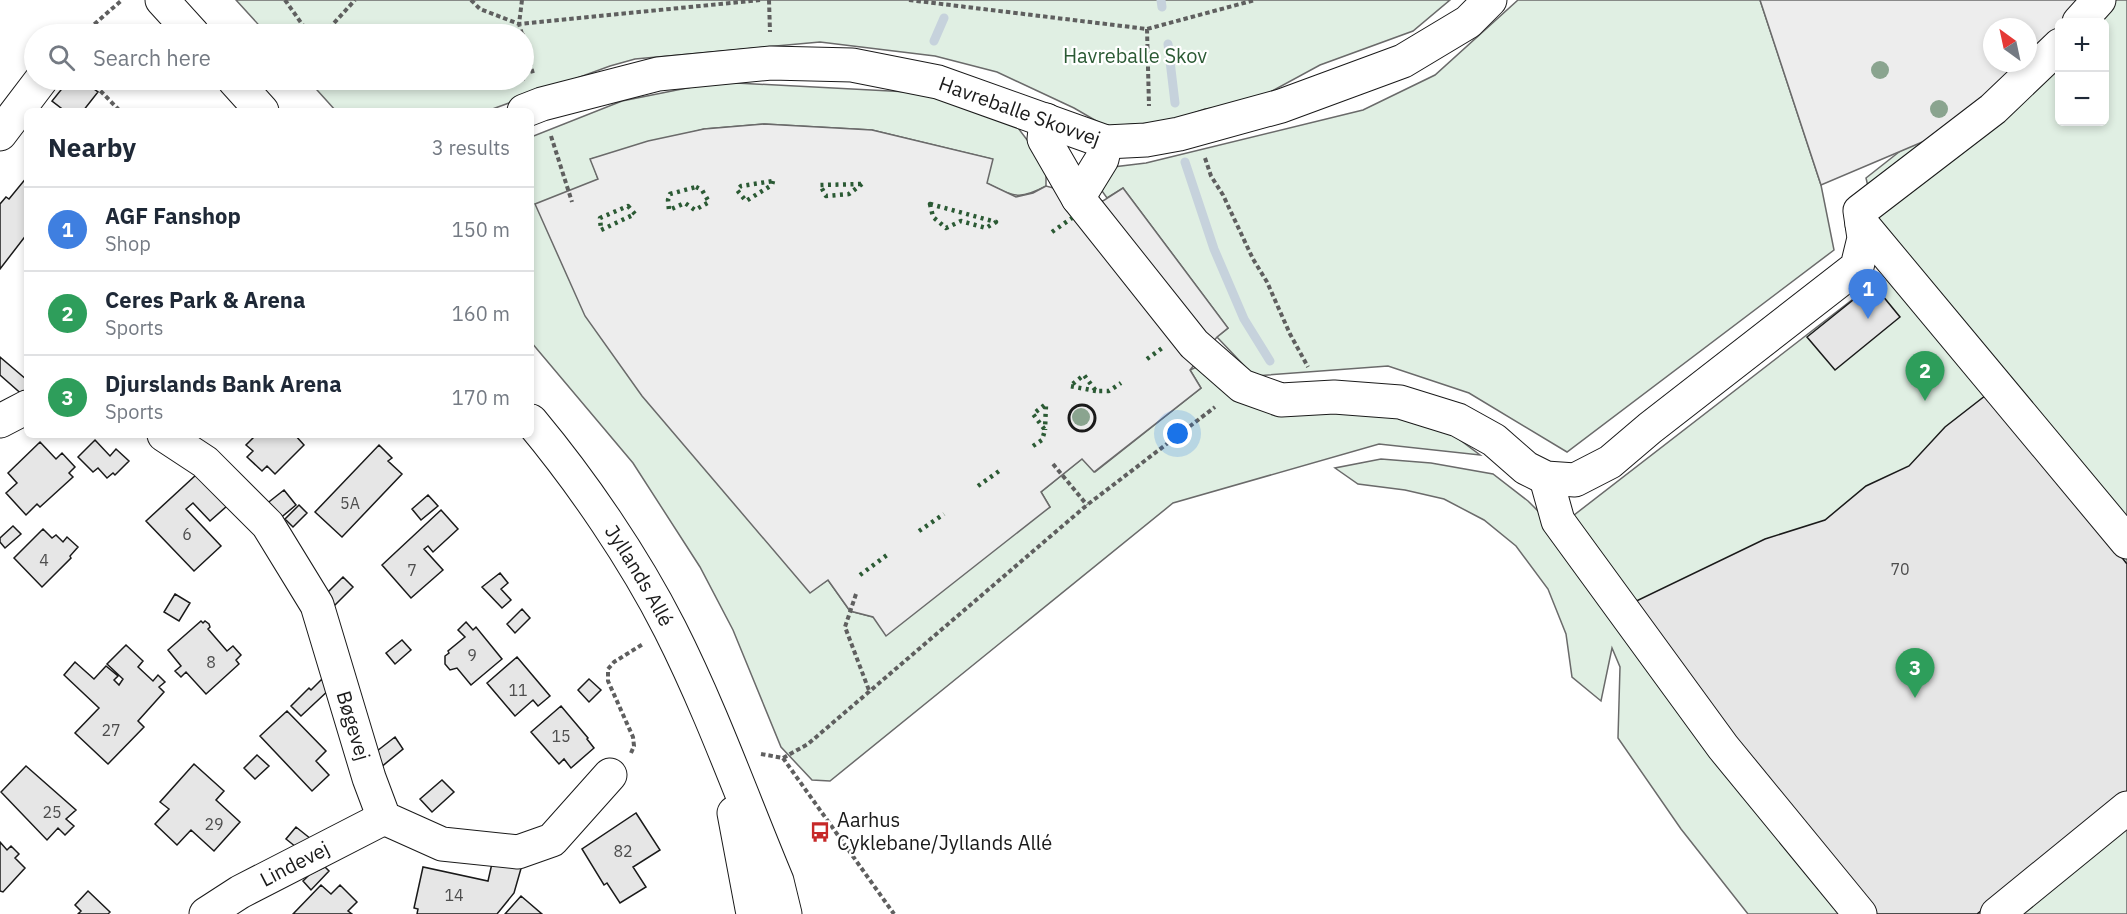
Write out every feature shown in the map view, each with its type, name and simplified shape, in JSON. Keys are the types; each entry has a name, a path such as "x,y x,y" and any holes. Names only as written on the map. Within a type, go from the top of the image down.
{"street":[{"path":"162,0 184,24"},
{"name":"Havreballe Skovvej","path":"533,108 658,74 782,63 852,65 938,81 1106,142 1146,140 1281,106 1403,61 1468,22 1490,0"},
{"path":"2083,18 2099,0"},
{"path":"1046,120 1044,139 1078,198 1194,344 1242,386 1281,400 1323,398 1400,402 1458,420 1494,440 1526,468 1546,478 1575,480 1610,462 1650,428 1857,267 1864,238 1860,211 1993,109 2055,50"},
{"path":"0,134 34,90"},
{"path":"243,90 259,108"},
{"path":"1078,198 1102,159 1106,142"},
{"path":"1862,224 2127,542"},
{"path":"0,421 24,409"},
{"name":"Jyllands Allé","path":"534,425 593,502 669,627 698,687 777,881 785,914"},
{"name":"Bøgevej","path":"169,438 205,462 268,525 317,605 369,778 384,818"},
{"path":"1546,478 1558,521 1723,747 1860,914"},
{"name":"Jyllands Allé","path":"722,746 753,914"},
{"path":"384,818 442,844 518,852 552,840 610,775"},
{"path":"1997,914 2127,808"},
{"name":"Lindevej","path":"206,914 240,892 384,818"}],"path":[{"path":"94,24 122,0"},
{"path":"285,0 302,24"},
{"path":"333,24 355,0"},
{"path":"471,0 480,9 519,24 760,0"},
{"path":"519,24 522,0"},
{"path":"909,0 1148,29 1255,0"},
{"path":"1146,140 1149,99 1148,29"},
{"path":"100,90 117,108"},
{"path":"534,110 572,202"},
{"path":"1197,129 1211,176 1267,282 1290,334 1323,398"},
{"path":"722,746 783,758 808,744 1087,505 1242,386"},
{"path":"1053,464 1087,505"},
{"path":"856,594 845,627 870,693"},
{"path":"610,775 630,755 634,746 633,737 608,681 608,669 614,662 669,627"},
{"path":"783,758 894,914"}],"green space":[{"name":"Havreballe Skov","path":"236,0 1450,0 1413,31 1320,65 1250,103 1205,109 1169,122 1105,126 1074,108 997,72 935,56 820,42 635,59 495,108 333,108 317,90 534,90 534,24 258,24"},
{"path":"1518,0 1760,0 1821,185 1834,250 1567,452 1469,393 1388,366 1254,376 1217,337 1228,328 1123,188 1107,198 1102,191 1113,167 1146,163 1363,110 1435,75"},
{"path":"2092,0 2127,0 2127,914 1748,914 1681,829 1618,738 1620,667 1612,648 1601,701 1572,677 1566,634 1548,589 1516,546 1484,520 1444,499 1405,490 1358,484 1335,468 1381,459 1431,463 1493,474 1528,501 1556,529 1888,272 1866,178 2001,72 2037,72 2037,52 2055,31 2055,126 2109,126 2109,18 2069,18"},
{"path":"717,82 928,93 1015,124 1046,165 1046,186 1029,194 1016,195 986,183 992,159 872,130 764,124 704,129 591,159 598,179 810,592 828,580 850,611 873,617 1050,507 1041,492 1083,458 1095,472 1201,388 1190,370 1205,363 1444,428 1480,455 1379,444 1173,503 830,781 812,780 781,747 733,630 700,567 633,463 534,346 534,136 622,101"}],"shaded area":[{"path":"1760,0 2077,0 2065,18 2055,18 2055,33 2037,52 2037,18 1983,18 1983,72 2015,72 1953,129 1821,185"},
{"path":"764,124 872,130 993,159 987,183 1016,197 1033,193 1046,186 1103,201 1123,188 1228,328 1217,337 1190,370 1201,388 1094,472 1082,459 1041,492 1050,507 886,636 873,617 850,611 828,580 810,593 642,396 585,316 535,204 598,179 590,159 648,141 704,129"}],"building":[{"path":"61,90 95,90 98,92 85,108 61,108 52,101"},
{"path":"24,181 24,238 0,269 0,204 6,197 9,199"},
{"path":"1873,284 1900,317 1835,370 1807,337"},
{"path":"0,357 24,377 24,396 0,375"},
{"path":"1990,392 2127,564 2127,792 1977,914 1876,914 1628,605 1765,539 1825,520 1866,486 1909,466 1945,427"},
{"path":"253,438 298,438 304,445 275,474 267,466 262,471 247,457 253,451 246,445"},
{"path":"95,440 110,456 116,449 129,461 115,475 113,473 107,478 98,468 93,472 78,457"},
{"path":"40,442 56,459 62,453 75,467 69,473 73,477 40,507 37,504 26,515 6,493 17,483 8,473"},
{"path":"379,445 392,458 388,461 402,474 342,537 315,512"},
{"path":"197,474 227,506 210,521 193,503 186,509 221,546 194,571 146,521"},
{"path":"284,490 296,505 278,520 265,505"},
{"path":"428,495 438,506 421,520 412,509"},
{"path":"299,505 307,513 293,527 285,519"},
{"path":"441,510 458,529 433,552 428,546 424,549 443,570 411,598 382,565"},
{"path":"13,526 21,534 5,548 0,538"},
{"path":"43,529 52,538 56,535 63,542 67,537 78,547 70,556 71,558 42,587 14,558"},
{"path":"500,573 508,583 501,589 511,600 502,608 482,587"},
{"path":"343,577 353,587 329,611 323,597"},
{"path":"175,594 190,603 179,621 164,612"},
{"path":"522,609 530,618 515,633 507,624"},
{"path":"201,621 209,624 208,629 227,651 233,646 241,655 236,660 239,664 206,694 186,672 181,677 175,671 181,666 168,650"},
{"path":"466,622 473,630 476,627 502,659 471,685 457,668 450,670 445,664 448,651 465,637 458,630"},
{"path":"402,640 411,650 395,664 386,653"},
{"path":"126,645 143,661 138,667 153,681 158,675 165,682 159,687 164,692 138,721 144,727 108,764 75,733 99,708 64,675 75,662 94,679 106,666 118,676 114,680 119,685 123,679 107,664"},
{"path":"517,657 550,696 538,706 533,700 515,716 487,683"},
{"path":"322,679 331,688 301,716 291,706"},
{"path":"589,679 601,690 589,702 578,690"},
{"path":"561,706 594,748 571,768 564,759 559,764 531,732"},
{"path":"287,711 326,751 316,761 329,775 312,791 260,736"},
{"path":"395,737 403,749 380,768 377,751"},
{"path":"257,755 269,766 255,779 244,768"},
{"path":"194,764 224,791 216,800 240,822 214,851 191,830 177,845 155,824 169,809 160,802"},
{"path":"26,766 76,810 66,819 74,826 65,835 58,828 47,840 1,792"},
{"path":"442,780 454,792 432,812 420,799"},
{"path":"636,813 660,850 633,867 646,887 620,903 607,883 604,885 582,849"},
{"path":"296,827 311,839 301,851 286,839"},
{"path":"0,842 7,850 11,846 19,854 15,858 25,868 3,892 0,891"},
{"path":"493,859 522,865 514,893 497,914 417,914 418,909 414,908 423,867 488,881"},
{"path":"325,867 329,871 311,890 303,881 310,874"},
{"path":"321,885 331,894 340,885 357,902 348,911 352,914 293,914"},
{"path":"88,891 110,912 108,914 78,914 81,911 75,905"},
{"path":"521,896 542,914 505,914"}],"waterway":[{"path":"1161,0 1162,7"},
{"path":"934,41 944,18"},
{"path":"1168,44 1175,103"},
{"path":"1185,162 1214,249 1244,319 1270,361"}],"hedge":[{"path":"773,181 772,185 746,201 737,190 741,186 773,181"},
{"path":"862,184 849,194 826,196 820,185 862,184"},
{"path":"696,187 702,190 709,202 695,210 685,203 669,210 670,194 696,187"},
{"path":"930,204 996,222 986,228 961,221 946,228 933,217 930,204"},
{"path":"628,206 635,214 601,230 600,218 628,206"},
{"path":"1052,232 1072,218"},
{"path":"1147,359 1165,346"},
{"path":"1096,391 1070,386 1084,375 1096,391 1109,391 1121,383"},
{"path":"1033,446 1042,440 1045,430 1033,414 1046,404 1045,430"},
{"path":"978,486 1002,469"},
{"path":"919,531 944,514"},
{"path":"860,575 887,555"}],"wall":[{"path":"1082,405 1091,409 1095,418 1091,427 1082,431 1073,427 1069,418 1073,409 1082,405"}],"place":[{"name":"AGF Fanshop","path":"1868,319"},
{"name":"Ceres Park & Arena","path":"1925,401"},
{"name":"Djurslands Bank Arena","path":"1915,698"},
{"name":"Aarhus Cyklebane/Jyllands Allé","path":"820,832"}]}
